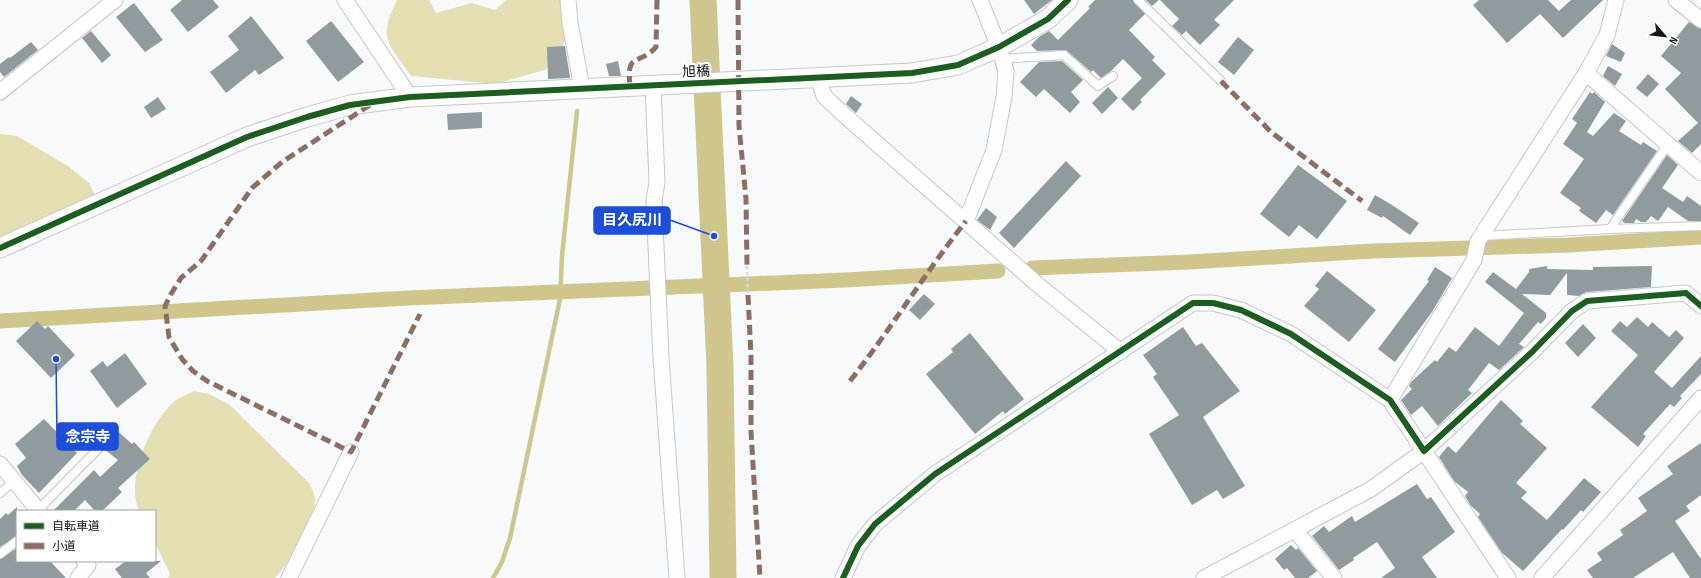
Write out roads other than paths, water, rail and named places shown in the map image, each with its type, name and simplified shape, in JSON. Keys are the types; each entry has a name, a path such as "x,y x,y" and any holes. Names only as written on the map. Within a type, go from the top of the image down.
{"street":[{"path":"0,92 115,0"},
{"path":"344,0 410,97"},
{"path":"568,0 570,23 582,88"},
{"path":"966,221 994,150 1006,71 1001,53 980,0"},
{"name":"旭橋","path":"0,248 247,137 307,117 350,105 410,97 656,84 733,82 912,73 958,65 1001,53 1048,19 1068,0"},
{"path":"1390,400 1474,260 1480,238 1586,73 1607,35 1616,0"},
{"path":"1676,0 1701,20"},
{"path":"1586,73 1701,173"},
{"path":"818,78 824,96 966,221 1121,352"},
{"path":"656,84 657,182 655,211 661,358 677,578"},
{"path":"1204,578 1371,490 1424,451 1532,352 1572,311 1587,301 1686,293 1701,306"},
{"path":"843,578 858,546 875,524 935,474 1193,303 1212,303 1241,310 1291,334 1390,400 1508,578"},
{"path":"1542,578 1701,398"},
{"path":"289,578 352,452"},
{"path":"0,464 39,510"},
{"path":"1295,530 1334,578"},
{"path":"78,578 88,565 85,562"}],"lane":[{"path":"1138,0 1221,81"},
{"path":"1001,53 1064,55 1098,86 1113,76"},
{"path":"1610,229 1668,144"},
{"path":"1480,238 1610,229 1701,226"},
{"path":"39,510 99,448"},
{"path":"0,493 14,481"},
{"path":"0,554 16,543"}],"waterway":[{"path":"703,0 720,367 723,578"},
{"path":"493,578 502,562 510,538 560,299 562,256 577,111"},
{"path":"1032,268 1189,262 1373,251 1569,245 1701,237"},
{"path":"0,321 409,298 845,280 998,271"}],"place":[{"name":"目久尻川","path":"714,236"},
{"name":"念宗寺","path":"56,359"}]}
